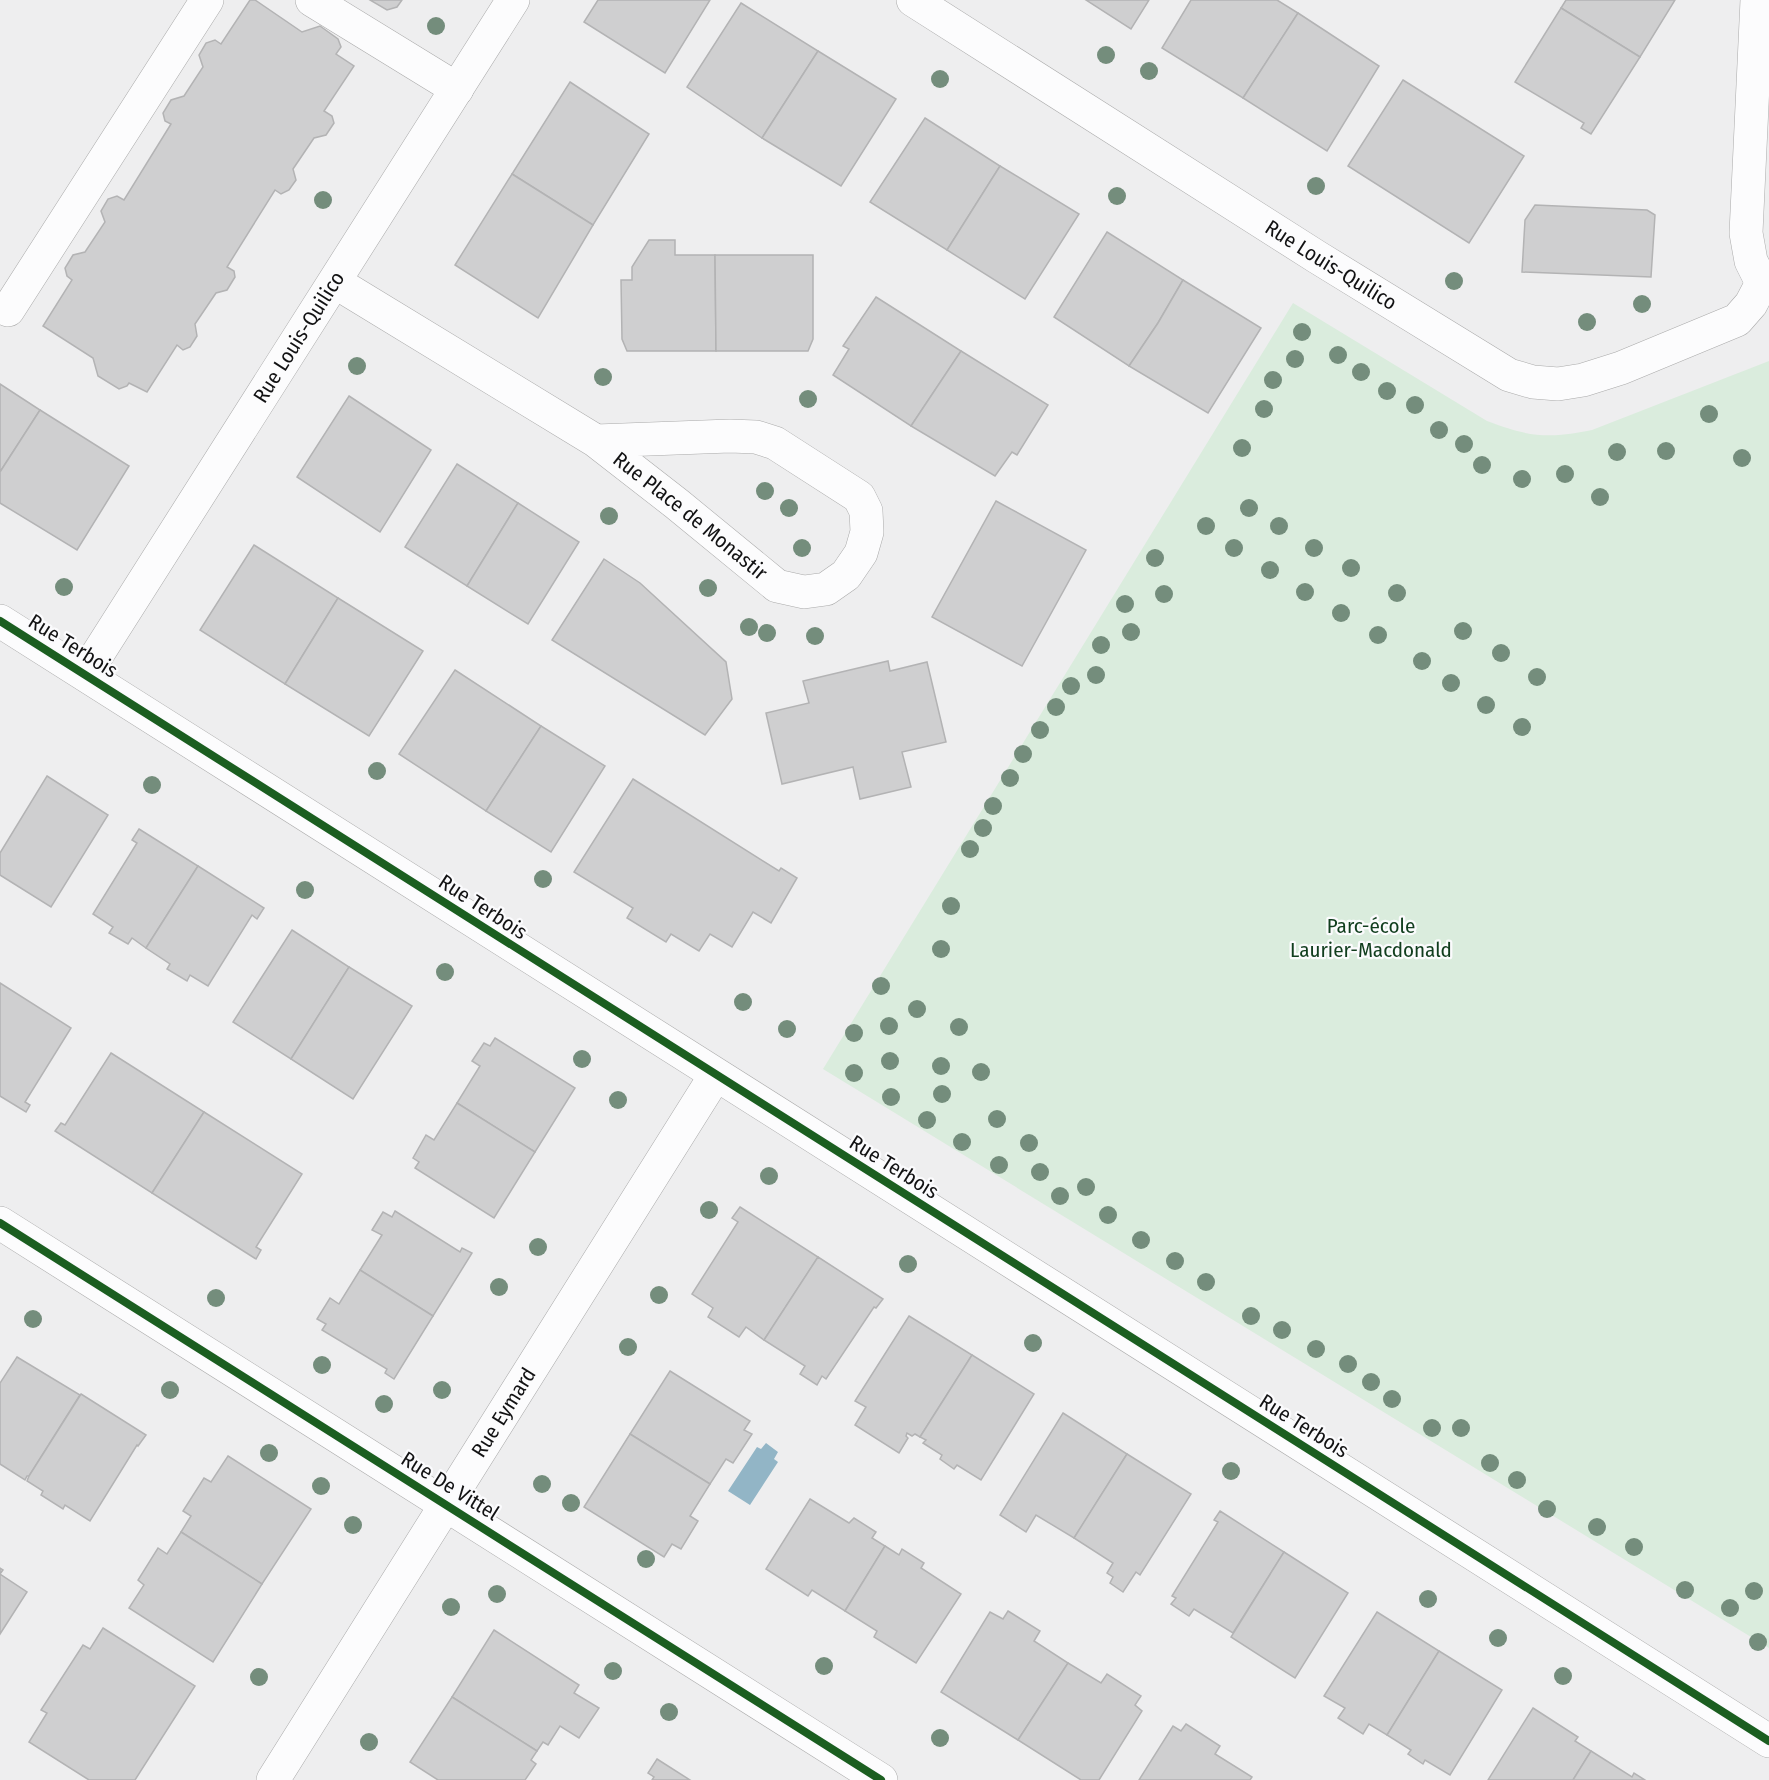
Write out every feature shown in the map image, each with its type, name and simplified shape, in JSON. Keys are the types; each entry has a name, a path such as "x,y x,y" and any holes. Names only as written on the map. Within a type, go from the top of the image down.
{"street":[{"path":"8,310 207,0"},
{"path":"312,0 457,89"},
{"name":"Rue Louis-Quilico","path":"85,674 513,0"},
{"name":"Rue Louis-Quilico","path":"913,0 1317,257 1509,375 1533,382 1558,384 1583,380 1621,368 1737,320 1765,283"},
{"path":"1757,0 1746,233 1751,261 1765,283"},
{"name":"Rue Place de Monastir","path":"335,282 596,441 777,586 804,592 826,589 846,575 861,553 867,532 866,511 859,496 775,443 756,436 596,441"},
{"name":"Rue Terbois","path":"0,621 715,1076 1769,1741"},
{"name":"Rue Eymard","path":"273,1780 715,1076"},
{"name":"Rue De Vittel","path":"0,1223 446,1506 516,1547 881,1780"}],"green space":[{"name":"Parc-école Laurier-Macdonald","path":"1293,303 1487,421 1539,435 1563,435 1592,430 1769,361 1769,1648 823,1069"}],"water":[{"path":"766,1443 778,1452 774,1459 778,1462 750,1505 728,1491 757,1447 761,1449"}],"building":[{"path":"250,0 255,0 302,32 320,26 338,39 341,47 336,54 354,66 324,111 332,116 334,123 326,135 314,138 293,169 296,180 289,190 281,194 275,190 227,267 234,271 235,277 227,290 216,293 195,324 197,336 190,347 183,350 177,345 147,392 129,383 119,389 98,376 93,358 43,326 72,280 67,276 65,268 73,255 85,252 105,222 101,211 108,199 117,196 124,200 171,124 165,121 163,113 171,100 184,96 203,67 199,55 206,43 215,40 221,44"},
{"path":"370,0 402,0 397,7 387,10"},
{"path":"598,0 710,0 665,73 584,22"},
{"path":"1086,0 1149,0 1131,29"},
{"path":"1191,0 1277,0 1298,13 1243,98 1162,48"},
{"path":"1566,0 1675,0 1640,57 1561,8"},
{"path":"741,3 818,51 762,138 687,87"},
{"path":"1561,8 1640,57 1591,134 1581,128 1584,123 1515,82"},
{"path":"1298,13 1379,66 1327,151 1243,98"},
{"path":"818,51 896,99 841,186 762,138"},
{"path":"1403,80 1524,156 1469,243 1348,166"},
{"path":"570,82 649,134 593,225 512,174"},
{"path":"925,118 1000,166 947,250 870,202"},
{"path":"1000,166 1079,214 1025,299 947,250"},
{"path":"512,174 593,225 538,318 455,265"},
{"path":"1535,205 1647,210 1655,215 1651,277 1522,272 1525,220"},
{"path":"1107,232 1183,280 1129,366 1054,317"},
{"path":"649,240 675,240 675,255 715,255 716,351 627,351 622,339 621,280 632,280 632,267"},
{"path":"715,255 813,255 813,339 808,351 716,351"},
{"path":"1183,280 1261,328 1208,413 1129,366"},
{"path":"876,297 961,351 911,426 833,375 849,349 843,346"},
{"path":"961,351 1048,405 1017,455 1012,452 995,476 911,426"},
{"path":"0,384 40,410 0,472"},
{"path":"349,396 431,450 380,532 297,477"},
{"path":"40,410 129,466 77,550 0,503 0,472"},
{"path":"457,464 518,503 467,586 405,547"},
{"path":"996,501 1086,550 1022,666 932,617"},
{"path":"518,503 579,542 528,624 467,586"},
{"path":"254,545 338,598 285,684 200,630"},
{"path":"604,559 640,583 726,662 732,699 705,735 552,640"},
{"path":"338,598 423,651 369,736 285,684"},
{"path":"888,661 890,671 927,662 946,742 902,752 911,787 860,799 853,767 782,784 766,713 809,703 803,681"},
{"path":"455,670 541,726 486,811 399,754"},
{"path":"541,726 605,766 551,852 486,811"},
{"path":"47,776 108,815 51,907 0,875 0,853"},
{"path":"633,779 779,871 781,868 797,878 771,923 753,912 732,947 710,934 699,951 671,934 666,942 627,918 633,908 574,872"},
{"path":"139,829 198,866 146,948 132,938 128,944 109,933 113,927 93,914 137,843 132,840"},
{"path":"198,866 264,908 257,919 252,915 208,986 190,975 187,981 167,969 170,964 146,948"},
{"path":"292,930 349,967 291,1059 233,1022"},
{"path":"349,967 412,1006 353,1099 291,1059"},
{"path":"0,983 71,1028 25,1102 30,1105 26,1112 0,1096"},
{"path":"495,1038 575,1088 535,1152 457,1103 480,1066 472,1061 484,1043 490,1046"},
{"path":"111,1053 204,1112 152,1193 55,1131 61,1123 65,1125"},
{"path":"457,1103 535,1152 494,1218 415,1168 419,1162 413,1158 426,1135 434,1140"},
{"path":"204,1112 302,1174 256,1247 261,1250 256,1259 152,1193"},
{"path":"740,1207 818,1257 764,1340 746,1327 739,1337 708,1317 713,1308 692,1294 738,1222 732,1218"},
{"path":"395,1211 460,1252 462,1248 472,1253 433,1316 360,1270 382,1235 372,1230 383,1212 392,1217"},
{"path":"818,1257 883,1299 876,1308 874,1307 826,1379 822,1376 817,1385 800,1374 805,1366 764,1340"},
{"path":"360,1270 433,1316 394,1379 385,1373 387,1369 322,1330 326,1324 317,1319 330,1298 339,1304"},
{"path":"909,1316 972,1355 920,1437 907,1433 908,1438 899,1453 855,1425 866,1407 855,1401"},
{"path":"972,1355 1034,1394 981,1480 957,1465 954,1469 940,1459 942,1455 923,1443 926,1440 920,1437"},
{"path":"17,1357 80,1395 25,1480 0,1464 0,1383"},
{"path":"670,1371 750,1421 744,1430 752,1434 733,1463 726,1459 710,1484 630,1434"},
{"path":"81,1394 146,1435 137,1445 90,1521 65,1505 63,1509 41,1495 43,1491 27,1481"},
{"path":"1063,1413 1127,1454 1074,1538 1036,1515 1026,1532 1000,1515"},
{"path":"630,1434 710,1484 690,1516 698,1521 681,1549 672,1544 664,1557 584,1507"},
{"path":"1127,1454 1191,1494 1140,1575 1136,1572 1123,1592 1110,1583 1113,1577 1107,1573 1113,1563 1074,1538"},
{"path":"228,1456 311,1509 262,1584 181,1532 191,1516 183,1511 204,1478 211,1482"},
{"path":"810,1499 849,1523 854,1518 876,1532 872,1538 885,1546 845,1611 812,1590 808,1596 766,1569"},
{"path":"1220,1511 1284,1552 1233,1633 1194,1609 1189,1616 1171,1604 1176,1598 1172,1596 1218,1522 1214,1520"},
{"path":"181,1532 262,1584 213,1662 129,1608 144,1585 138,1580 158,1548 167,1554"},
{"path":"885,1546 899,1555 902,1549 924,1563 921,1568 961,1594 916,1663 874,1637 877,1631 845,1611"},
{"path":"1284,1552 1348,1593 1295,1678 1231,1637"},
{"path":"0,1574 27,1592 0,1634"},
{"path":"1008,1611 1040,1631 1034,1641 1068,1663 1018,1740 941,1692 990,1612 1003,1619"},
{"path":"1377,1612 1439,1651 1387,1735 1369,1724 1363,1734 1338,1718 1345,1708 1324,1696"},
{"path":"103,1628 195,1686 135,1780 89,1780 29,1742 47,1713 41,1710 83,1645 90,1649"},
{"path":"494,1630 579,1685 574,1693 599,1708 579,1738 560,1726 548,1745 543,1742 537,1751 452,1697"},
{"path":"1439,1651 1502,1690 1450,1775 1425,1760 1423,1764 1408,1754 1411,1750 1387,1735"},
{"path":"1068,1663 1101,1683 1107,1674 1141,1696 1135,1705 1142,1711 1099,1780 1081,1780 1018,1740"},
{"path":"452,1697 537,1751 531,1760 536,1764 525,1780 438,1780 410,1762"},
{"path":"1533,1708 1578,1737 1575,1741 1591,1751 1573,1780 1488,1780"},
{"path":"1186,1724 1220,1746 1215,1754 1252,1777 1250,1780 1139,1780 1173,1726 1181,1731"},
{"path":"1591,1751 1632,1777 1634,1773 1645,1780 1573,1780"},
{"path":"657,1759 690,1780 652,1780 654,1777 648,1773"}],"cycle path":[{"path":"0,621 1769,1741"},
{"path":"0,1223 881,1780"}]}
